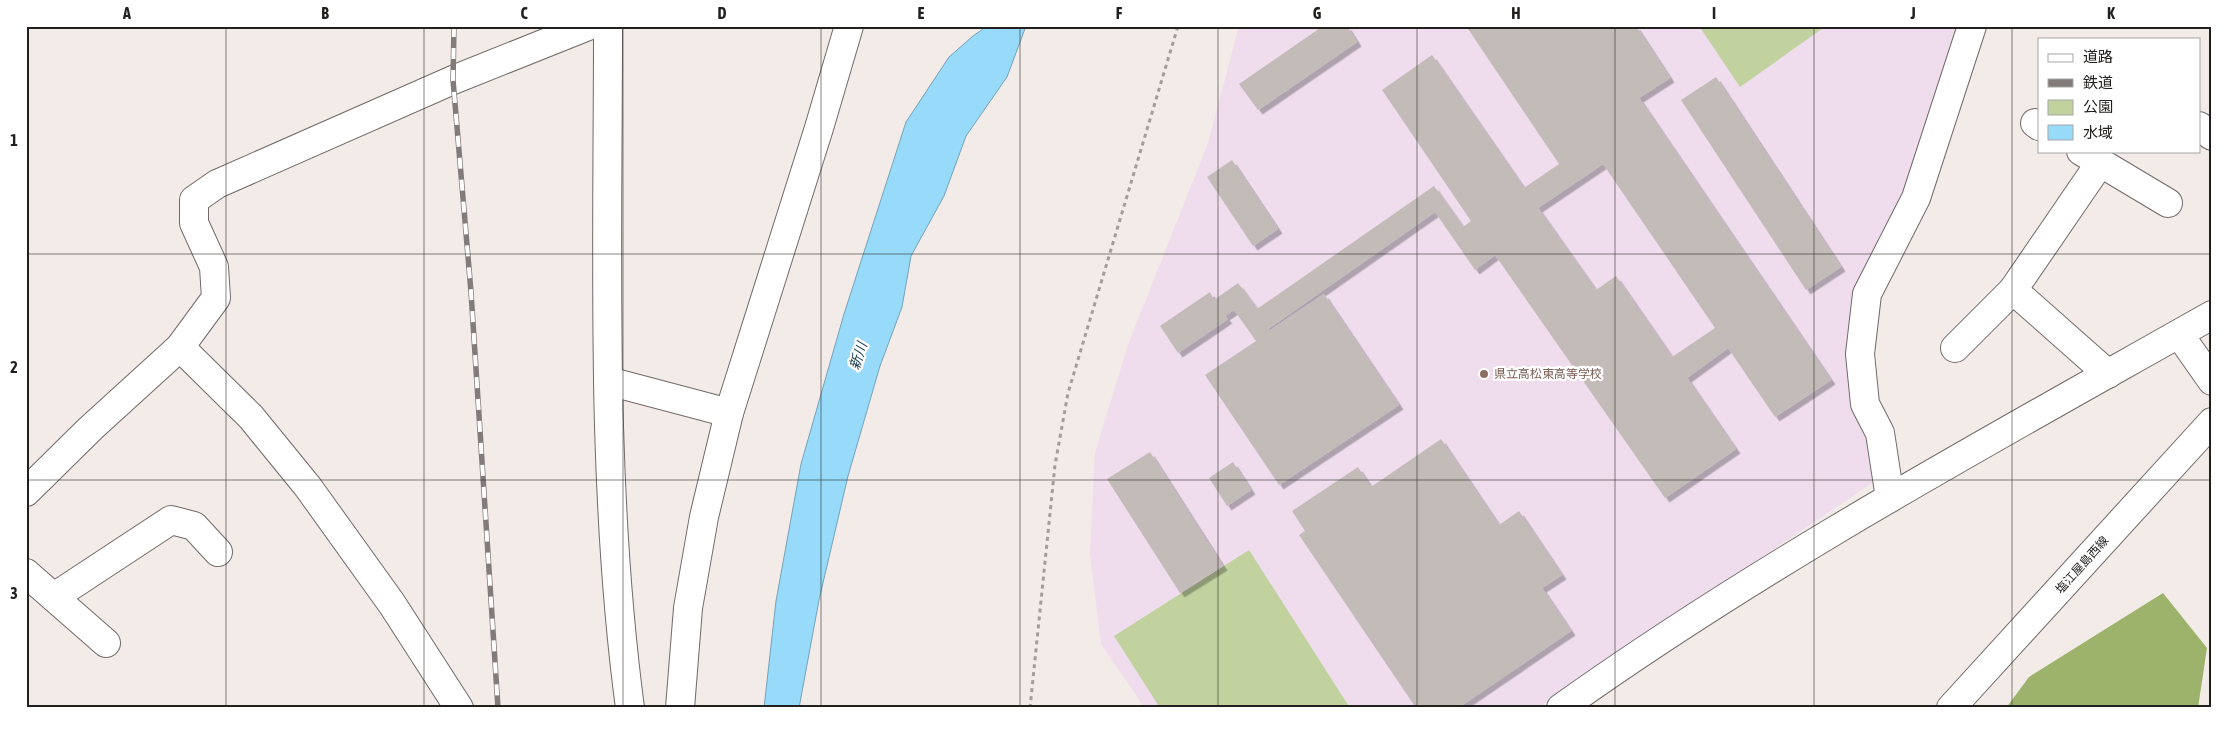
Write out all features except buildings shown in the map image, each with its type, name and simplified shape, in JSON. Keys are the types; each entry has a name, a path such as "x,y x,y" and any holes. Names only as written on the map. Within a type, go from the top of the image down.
{"street":[{"path":"26,492 91,428 180,347 216,298 214,268 194,223 194,200 217,184 244,172 453,80 588,26"},
{"path":"608,26 608,381 622,651 630,708"},
{"path":"680,708 688,608 704,517 729,413 819,128 849,26"},
{"path":"1890,498 1880,433 1865,404 1860,354 1867,294 1916,198 1972,26"},
{"path":"2200,127 2212,136"},
{"path":"1955,348 2013,290 2090,157 2168,203"},
{"path":"2013,290 2108,374"},
{"path":"1574,704 1756,578 1890,498 2212,315"},
{"path":"2179,334 2212,381"},
{"path":"180,347 252,417 308,487 392,604 459,708"},
{"path":"608,381 729,413"},
{"name":"塩江屋島西線","path":"1951,708 2212,422"},
{"path":"54,596 171,520 194,526 218,552"},
{"path":"26,572 106,643"}],"path":[{"path":"1030,708 1055,465 1068,393 1178,26"}],"shaded area":[{"name":"県立高松東高等学校","path":"1239,26 1960,26 1915,183 1860,293 1847,341 1852,404 1875,434 1872,483 1538,708 1145,708 1101,644 1090,553 1095,453 1128,345 1208,143"}],"green space":[{"path":"1699,26 1826,26 1740,87"},
{"path":"1249,550 1350,708 1160,708 1114,636"},
{"path":"2163,593 2207,648 2198,708 2006,708 2029,677"}],"water":[{"name":"新川","path":"987,26 1026,26 1007,77 966,136 944,196 911,256 902,307 880,366 848,476 819,600 799,708 764,708 776,601 801,464 844,314 906,122 949,57"}],"railway":[{"path":"454,26 453,80 471,292 498,708"}],"place":[{"name":"県立高松東高等学校","path":"1484,374"}]}
